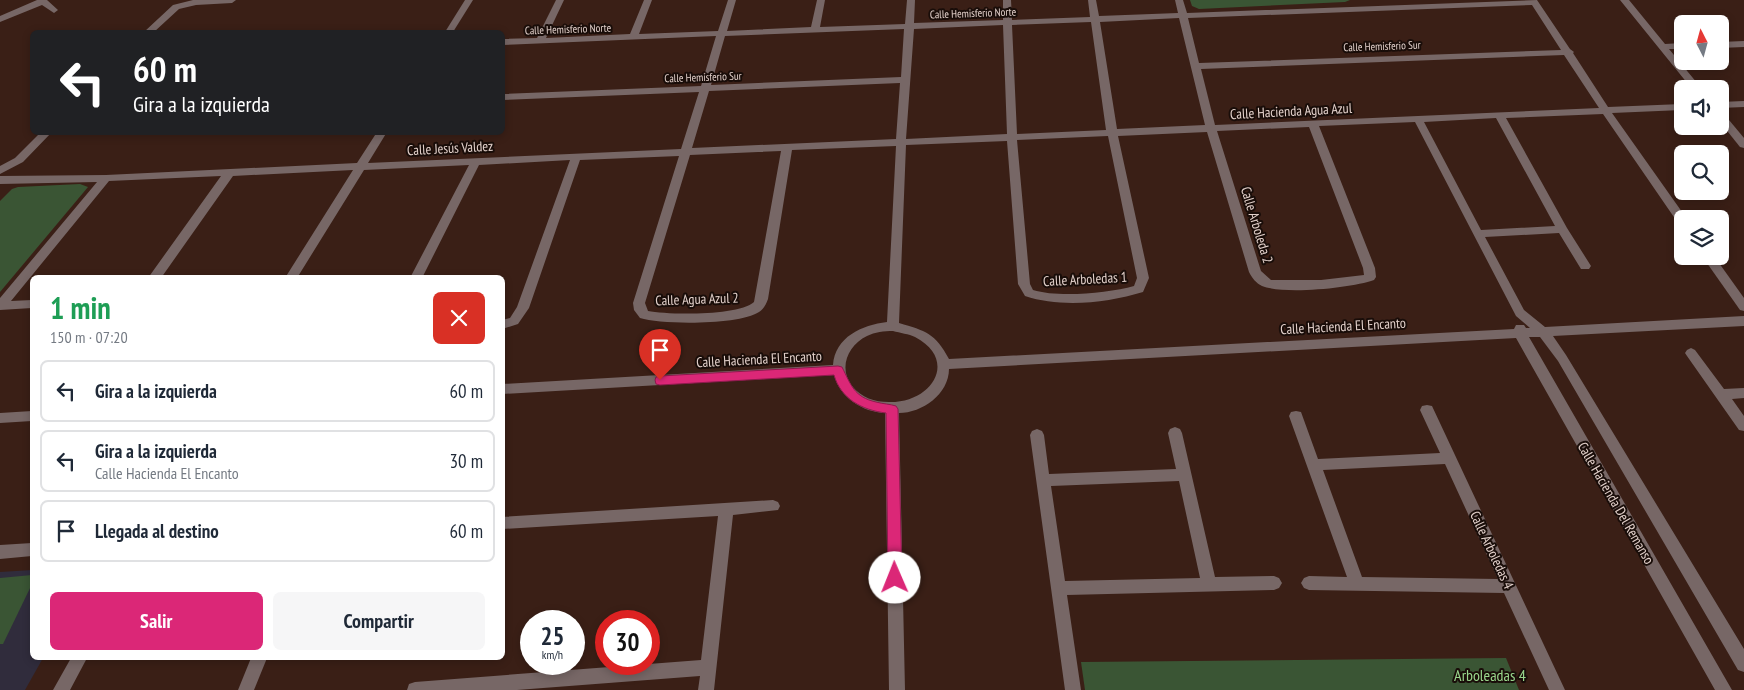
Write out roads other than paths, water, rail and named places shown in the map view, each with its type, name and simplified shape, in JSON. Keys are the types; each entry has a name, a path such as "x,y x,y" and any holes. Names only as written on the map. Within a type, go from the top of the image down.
{"street":[{"path":"150,30 176,7 196,2 232,0"},
{"path":"450,30 469,0"},
{"path":"540,41 560,0"},
{"path":"633,38 648,0"},
{"path":"685,152 732,0"},
{"path":"816,31 821,0"},
{"path":"893,326 905,80 911,0"},
{"path":"1007,0 1012,137"},
{"path":"1092,0 1112,133"},
{"name":"Calle Arboleda 2","path":"1179,0 1211,128 1258,277 1269,284 1358,282 1370,277 1369,268 1313,124"},
{"path":"1624,0 1690,80"},
{"path":"0,19 42,1 54,10"},
{"path":"1534,1 1605,110 1675,210"},
{"name":"Calle Hemisferio Norte","path":"505,42 1008,23 1359,4 1534,1"},
{"path":"1729,45 1744,44"},
{"path":"1663,47 1674,46"},
{"name":"Calle Hemisferio Sur","path":"1197,66 1569,52"},
{"name":"Calle Hemisferio Sur","path":"505,97 905,80"},
{"path":"1729,105 1744,104"},
{"name":"Calle Hacienda Agua Azul","path":"902,142 1674,106"},
{"path":"1499,115 1562,229 1585,266"},
{"name":"Calle Hacienda Del Remanso","path":"1418,119 1520,313 1543,332 1562,358 1744,664"},
{"path":"1729,126 1744,144"},
{"name":"Calle Arboledas 1","path":"1012,137 1026,288 1035,296 1042,297 1125,294 1140,289 1143,278 1112,133"},
{"path":"3,183 19,160 44,135"},
{"path":"293,275 380,135"},
{"name":"Calle Jesús Valdez","path":"3,183 902,142"},
{"name":"Calle Agua Azul 2","path":"685,152 639,303 640,310 644,315 652,317 737,314 753,310 759,304 762,299 787,147"},
{"path":"505,324 514,321 523,308 576,156"},
{"path":"0,171 19,160"},
{"path":"418,275 476,161"},
{"path":"156,275 230,172"},
{"path":"0,306 106,178"},
{"path":"1477,234 1562,229"},
{"path":"1714,265 1744,307"},
{"path":"0,306 30,304"},
{"name":"Calle Hacienda Del Remanso","path":"1520,313 1520,333 1724,690"},
{"name":"Calle Hacienda El Encanto","path":"945,364 1744,321"},
{"path":"893,326 908,328 922,334 933,342 941,352 945,364 943,378 937,390 925,400 909,407 892,409 876,407 862,402 850,393 842,382 838,370 839,359 844,348 853,338 865,331 893,326"},
{"path":"1691,353 1744,426"},
{"name":"Calle Hacienda El Encanto","path":"505,389 838,370"},
{"path":"1721,394 1744,393"},
{"path":"892,409 897,690"},
{"name":"Calle Arboledas 4","path":"1427,410 1557,690"},
{"path":"0,418 30,416"},
{"path":"1296,416 1357,584"},
{"path":"1175,433 1209,583"},
{"path":"1037,435 1073,690"},
{"path":"1314,465 1450,458"},
{"path":"1044,480 1183,475"},
{"path":"505,523 773,506"},
{"path":"706,690 726,510"},
{"path":"0,552 30,550"},
{"path":"1058,588 1209,583 1274,583"},
{"path":"1309,583 1509,586"},
{"path":"61,690 77,660"},
{"path":"246,690 258,660"},
{"path":"424,690 709,666"}],"park label":[{"name":"Arboleadas 4","path":"1490,675"}]}
